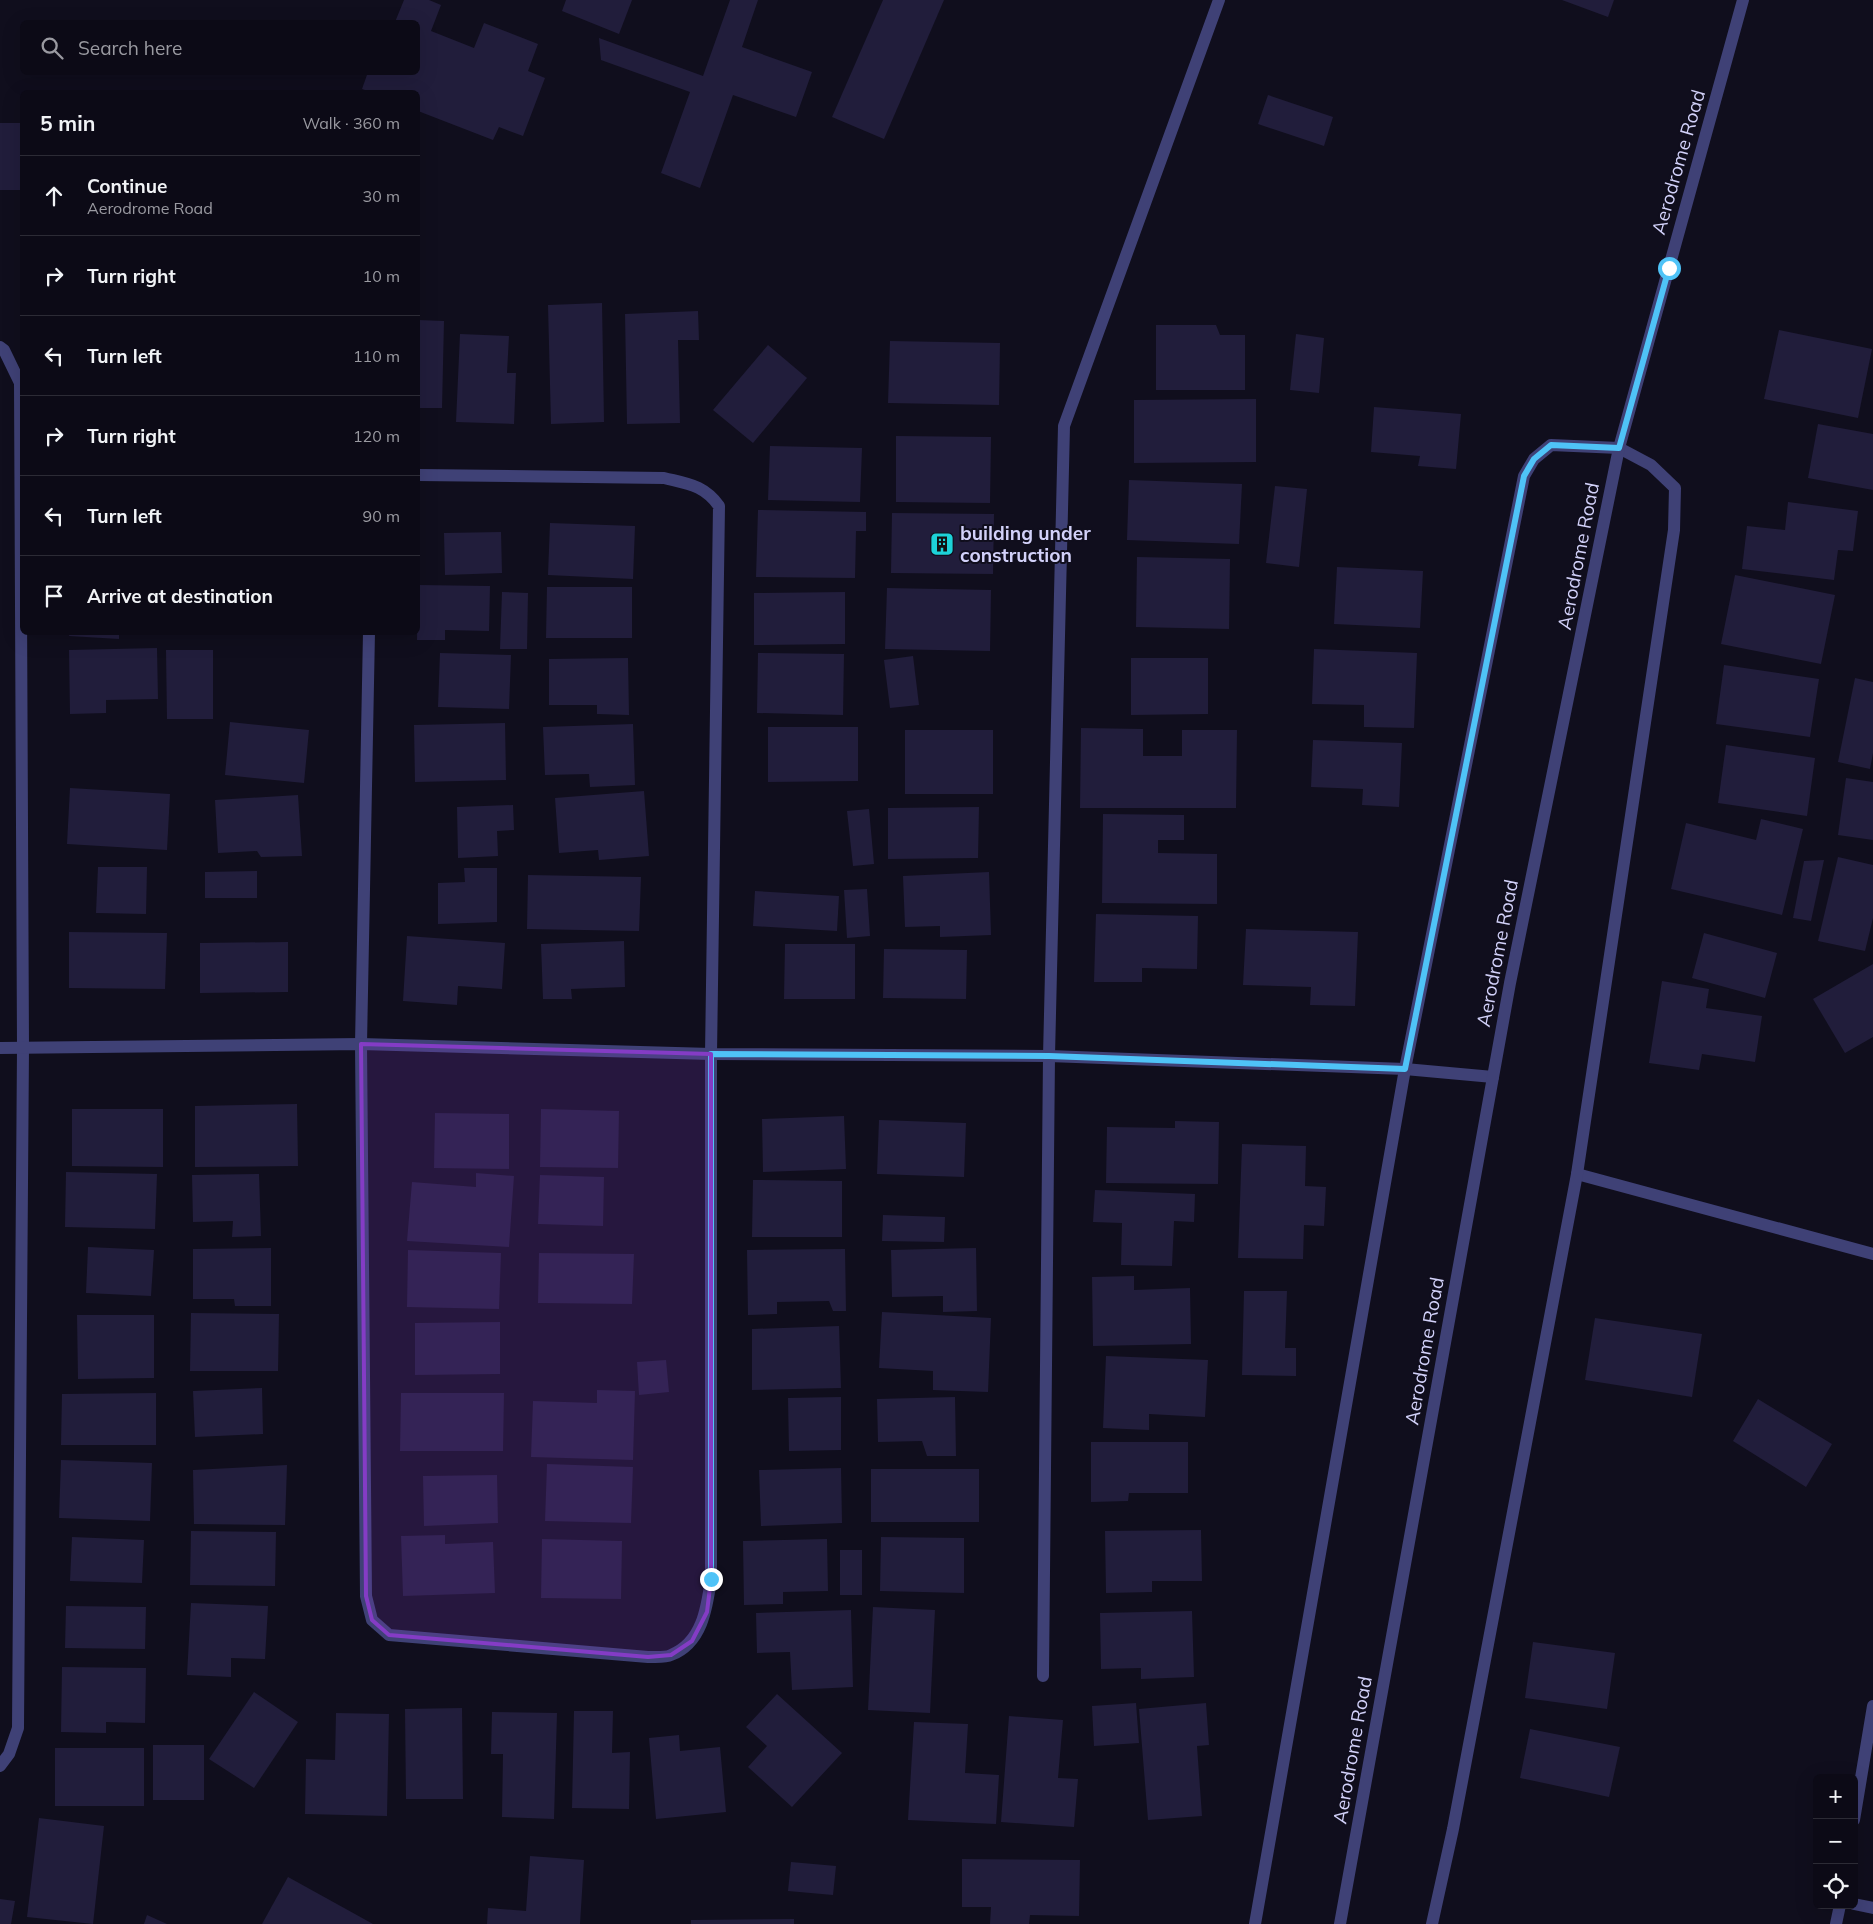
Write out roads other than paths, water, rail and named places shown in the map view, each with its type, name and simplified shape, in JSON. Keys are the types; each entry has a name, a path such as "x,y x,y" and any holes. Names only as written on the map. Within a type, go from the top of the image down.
{"street":[{"path":"1043,1676 1049,1056 1064,426 1219,0"},
{"name":"Aerodrome Road","path":"1340,1924 1493,1077 1619,448 1743,0"},
{"path":"0,347 4,350 20,383"},
{"path":"1255,1924 1405,1069 1524,476 1534,459 1551,445 1619,448 1651,465 1675,488 1674,530 1577,1174 1453,1828 1432,1924"},
{"path":"369,635 361,1044 366,1596 372,1620 388,1635 648,1657 671,1655 692,1640 706,1612 711,1579 711,1054 719,506 710,494 695,486 664,478 420,475"},
{"path":"0,1766 9,1754 18,1728 23,1048 21,635"},
{"path":"0,1048 361,1044 711,1054 1049,1056 1405,1069 1493,1077"},
{"path":"1577,1174 1873,1254"},
{"path":"1854,1819 1873,1706"},
{"path":"1858,1905 1873,1908"},
{"path":"1836,1924 1839,1909"}],"place":[{"name":"building under construction","path":"942,544"}]}
